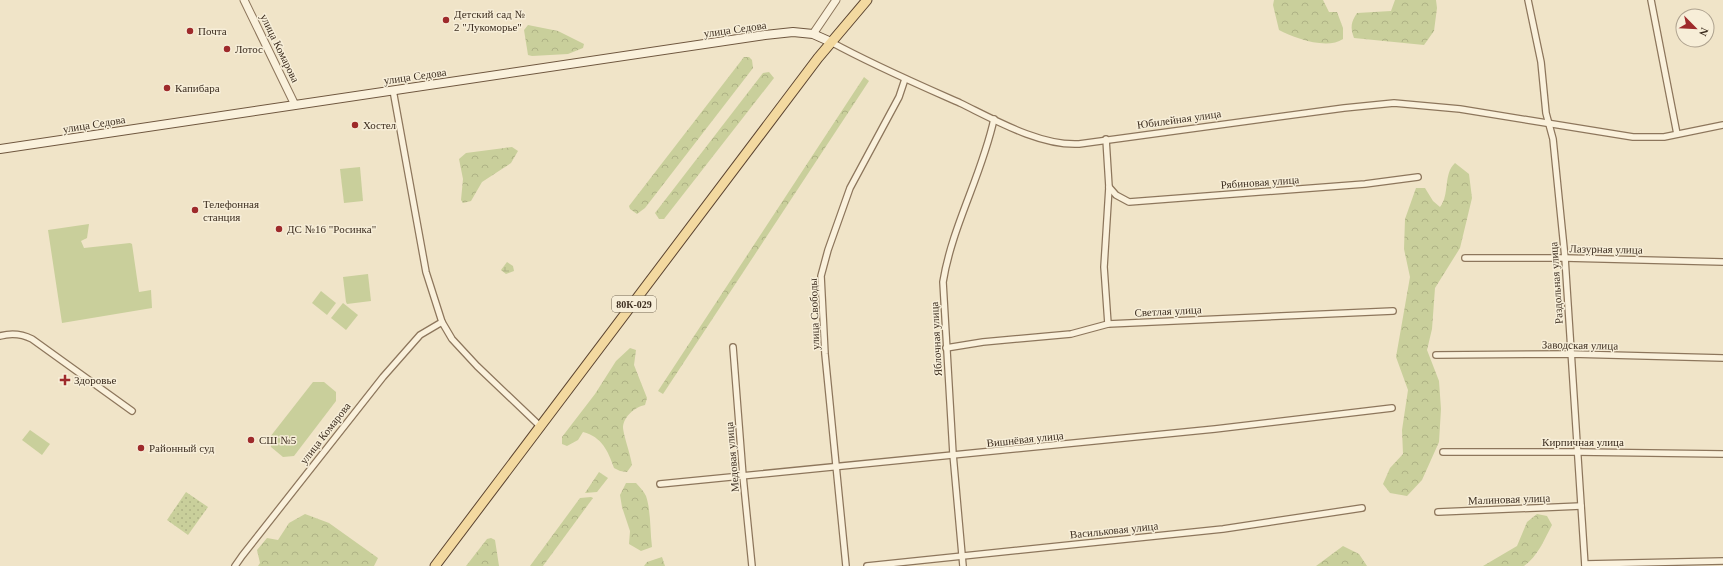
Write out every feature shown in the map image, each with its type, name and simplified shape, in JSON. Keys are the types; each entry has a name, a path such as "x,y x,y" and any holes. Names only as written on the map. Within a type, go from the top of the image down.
{"main road":[{"name":"80К-029","path":"435,566 831,42 867,0"},
{"name":"улица Седова","path":"0,149 765,35 793,32 813,34 831,42"}],"street":[{"name":"улица Комарова","path":"244,0 295,105"},
{"path":"813,34 836,0"},
{"name":"Раздольная улица","path":"1528,0 1541,62 1546,113 1553,139 1565,258 1585,565"},
{"path":"1651,0 1677,134"},
{"name":"Юбилейная улица","path":"831,42 870,63 994,119 1052,142 1079,144 1106,139 1344,108 1394,103 1460,109 1633,137 1652,138 1723,125"},
{"name":"улица Свободы","path":"846,566 825,354 821,276 828,250 850,188 899,97 905,78"},
{"path":"394,90 426,272 442,322 452,339 477,366 541,427"},
{"name":"Яблочная улица","path":"963,566 953,454 943,282 947,258 981,164 994,119"},
{"path":"1106,139 1109,187 1104,267 1108,324"},
{"name":"Рябиновая улица","path":"1109,187 1116,195 1129,202 1366,184 1418,177"},
{"name":"Лазурная улица","path":"1465,258 1565,258 1723,262"},
{"name":"Светлая улица","path":"946,348 982,342 1071,334 1108,324 1393,311"},
{"name":"улица Комарова","path":"236,566 246,550 383,377 420,335 442,322"},
{"path":"0,336 16,334 32,339 132,412"},
{"name":"Медовая улица","path":"733,347 752,566"},
{"name":"Заводская улица","path":"1436,356 1571,354 1723,358"},
{"name":"Вишнёвая улица","path":"660,484 953,454 966,455 1214,429 1392,408"},
{"name":"Кирпичная улица","path":"1443,452 1723,454"},
{"name":"Малиновая улица","path":"1438,512 1581,506"},
{"name":"Васильковая улица","path":"866,566 1224,528 1362,508"},
{"path":"1585,565 1723,561"}],"green space":[{"path":"1274,0 1323,0 1329,12 1337,12 1343,28 1343,39 1328,43 1311,42 1279,30 1273,5"},
{"path":"1395,0 1436,0 1437,8 1434,31 1424,45 1354,38 1352,25 1353,19 1357,13 1391,11"},
{"path":"528,25 558,31 584,44 583,48 568,54 528,55 524,30"},
{"path":"744,57 749,57 752,60 753,68 645,208 637,214 630,209 629,206"},
{"path":"769,72 774,78 664,219 659,219 655,213 763,73"},
{"path":"864,77 869,81 663,394 658,391"},
{"path":"512,147 518,151 511,163 482,182 471,201 463,203 461,200 463,179 459,159 466,153"},
{"path":"1455,163 1469,174 1472,198 1460,248 1435,288 1432,329 1427,350 1439,381 1441,409 1439,442 1422,480 1407,496 1390,493 1383,484 1390,468 1403,454 1402,430 1408,390 1396,357 1410,277 1404,249 1405,219 1416,188 1425,188 1433,201 1440,207 1445,197 1449,173"},
{"path":"360,167 363,201 344,203 340,169"},
{"path":"89,224 87,238 81,241 84,248 132,244 139,292 151,290 152,308 62,323 48,230"},
{"path":"507,262 513,266 514,271 506,274 501,270"},
{"path":"368,274 371,301 347,304 343,277"},
{"path":"321,291 336,303 327,315 312,303"},
{"path":"343,303 358,315 346,330 331,318"},
{"path":"630,348 636,350 634,365 647,398 645,405 637,408 625,419 623,430 632,465 627,472 614,468 607,450 600,441 590,434 583,432 578,440 567,446 562,444 562,437 595,394 616,361"},
{"path":"313,382 324,382 336,392 336,401 294,456 283,457 271,447 270,437"},
{"path":"30,430 50,444 42,455 22,440"},
{"path":"599,472 608,478 597,492 585,493"},
{"path":"626,483 636,483 645,494 648,502 652,547 641,551 629,544 630,531 622,507 620,495"},
{"path":"186,492 208,507 188,535 167,520"},
{"path":"580,498 593,498 543,566 530,566"},
{"path":"305,514 329,523 378,558 374,566 258,566 260,563 257,550 267,538 278,540 289,523"},
{"path":"1537,514 1547,516 1552,525 1540,547 1529,562 1524,566 1483,566 1517,546 1527,522"},
{"path":"491,538 495,540 499,566 466,566 487,539"},
{"path":"1343,546 1359,554 1367,566 1316,566"},
{"path":"662,557 665,566 644,566 647,562"}],"place":[{"name":"Детский сад № 2 \"Лукоморье\"","path":"446,20"},
{"name":"Почта","path":"190,31"},
{"name":"Лотос","path":"227,49"},
{"name":"Капибара","path":"167,88"},
{"name":"Хостел","path":"355,125"},
{"name":"Телефонная станция","path":"195,210"},
{"name":"ДС №16 \"Росинка\"","path":"279,229"},
{"name":"Здоровье","path":"65,380"},
{"name":"СШ №5","path":"251,440"},
{"name":"Районный суд","path":"141,448"}]}
